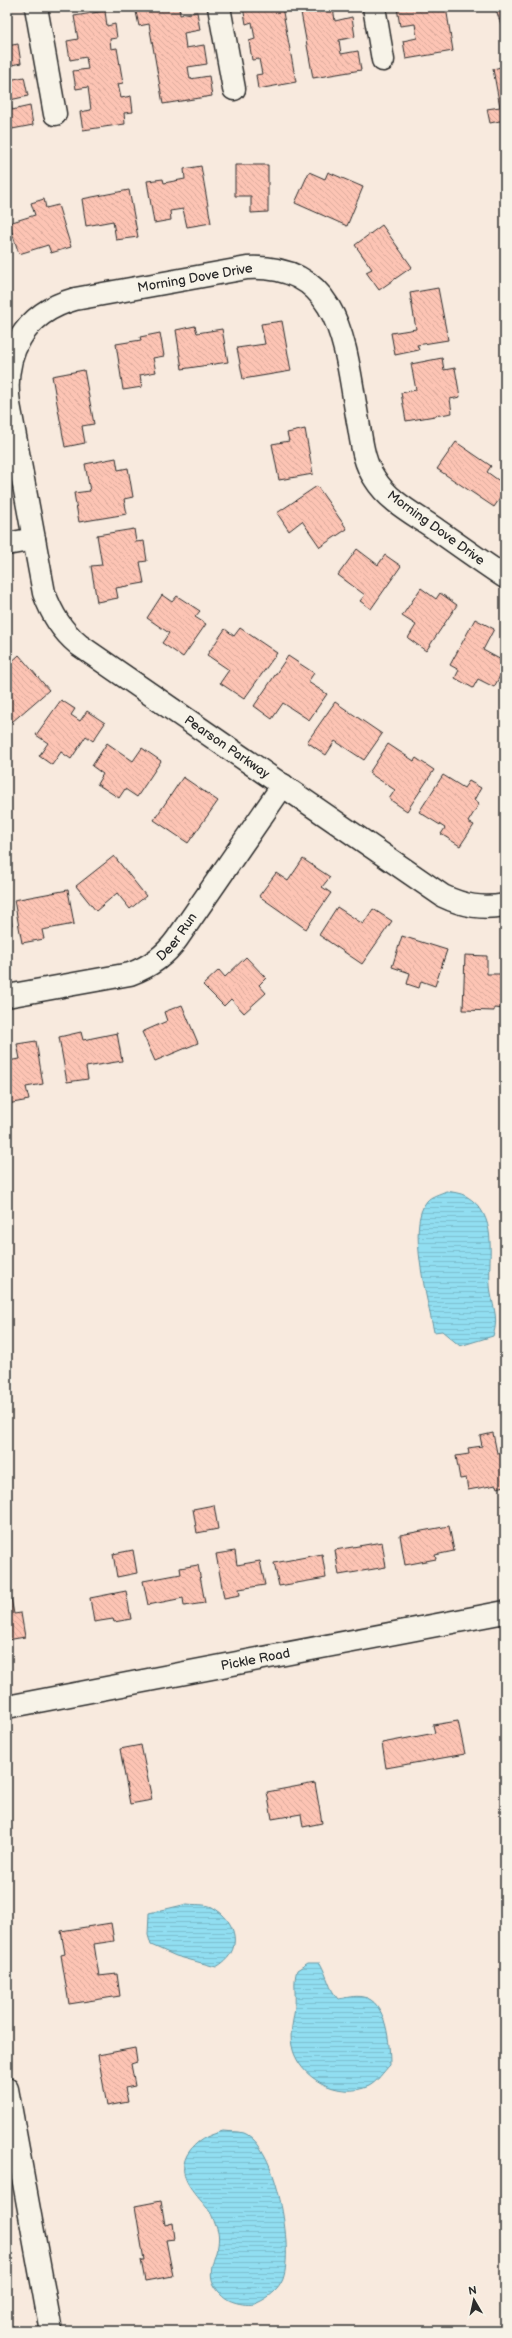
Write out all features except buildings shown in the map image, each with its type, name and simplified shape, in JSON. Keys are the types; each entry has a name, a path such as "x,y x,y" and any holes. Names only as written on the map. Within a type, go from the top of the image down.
{"street":[{"path":"36,7 55,114"},
{"path":"220,7 234,89"},
{"path":"374,7 383,60"},
{"name":"Morning Dove Drive","path":"34,539 8,392 9,366 18,342 25,331 43,314 65,302 247,268 260,267 285,272 305,281 321,296 333,311 342,336 364,454 375,480 399,504 505,577"},
{"path":"7,544 34,539"},
{"name":"Pearson Parkway","path":"34,539 49,606 58,624 68,635 86,650 443,896 484,908 505,905"},
{"name":"Deer Run","path":"7,996 130,974 141,970 162,956 177,939 283,785"},
{"name":"Pickle Road","path":"7,1707 505,1612"},
{"path":"7,2089 52,2331"}],"water":[{"path":"446,1191 464,1195 476,1204 488,1224 490,1236 490,1285 496,1322 495,1329 493,1336 460,1346 442,1331 434,1332 420,1264 418,1245 418,1227 421,1212 429,1199"},
{"path":"187,1904 212,1907 228,1920 232,1928 234,1945 231,1953 225,1961 216,1967 176,1956 151,1945 148,1935 149,1913"},
{"path":"308,1963 320,1963 332,1991 338,1999 354,1996 363,1997 371,2000 377,2006 382,2015 388,2036 390,2065 378,2079 369,2086 357,2090 333,2088 311,2076 302,2068 296,2057 291,2041 295,2006 295,1979 297,1970"},
{"path":"223,2131 244,2133 256,2142 266,2157 274,2177 280,2200 286,2245 286,2265 283,2279 279,2287 273,2293 255,2304 239,2303 227,2299 219,2292 214,2284 211,2276 218,2245 219,2237 217,2229 210,2212 194,2193 186,2179 184,2172 184,2164 190,2150 198,2142"}]}
